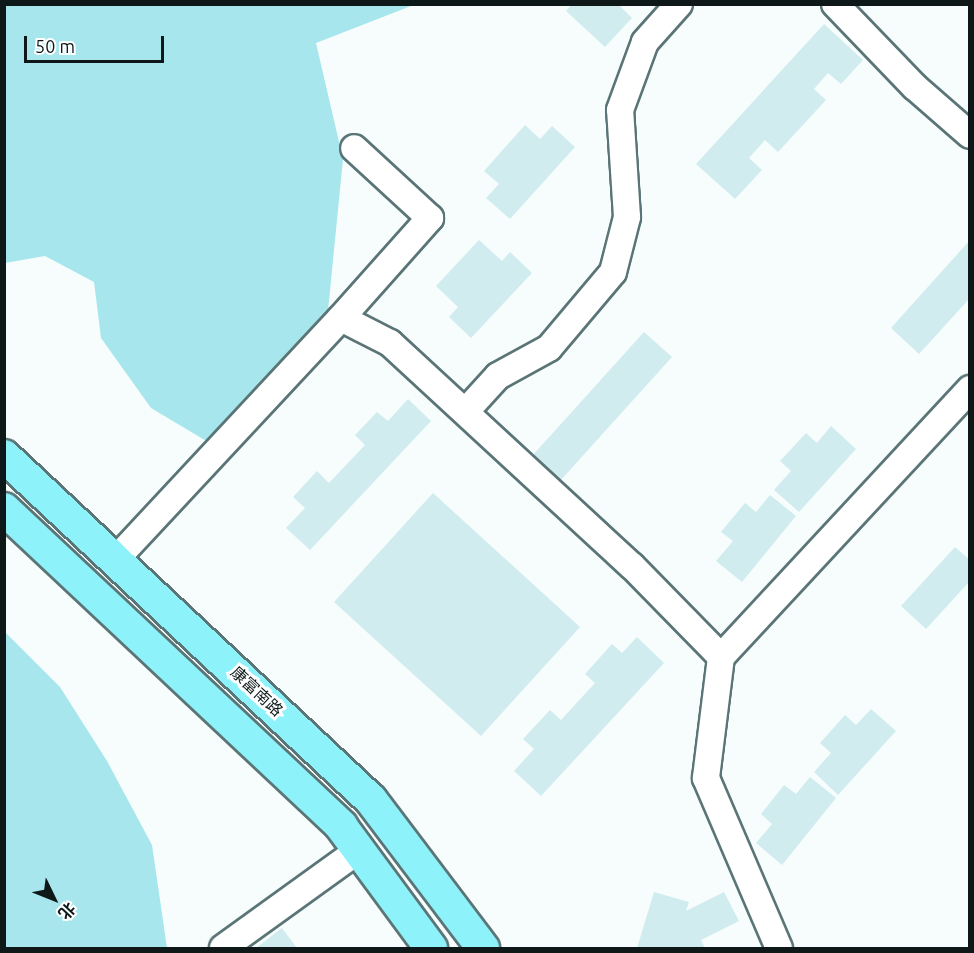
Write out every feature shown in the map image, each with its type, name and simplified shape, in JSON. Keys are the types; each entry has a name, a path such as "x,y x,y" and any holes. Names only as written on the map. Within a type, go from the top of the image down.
{"main road":[{"name":"康富南路","path":"4,456 117,558 372,800 483,948"},
{"path":"4,508 333,818 431,948"}],"street":[{"path":"466,411 498,376 549,348 613,272 627,217 620,110 645,42 680,4"},
{"path":"835,4 915,87 969,135"},
{"path":"117,558 341,318 430,218 354,148"},
{"path":"341,318 390,343 632,566 721,657"},
{"path":"779,948 706,778 721,657 969,389"},
{"path":"223,948 359,850"}],"shaded area":[{"path":"5,5 411,6 316,43 343,159 327,321 208,442 151,408 101,338 94,282 45,256 5,263"},
{"path":"4,631 60,687 107,761 152,845 167,948 5,948"}],"building":[{"path":"572,4 618,4 632,18 605,47 566,11"},
{"path":"824,24 863,60 841,84 828,73 814,89 826,100 778,152 765,140 749,158 762,170 735,199 696,164"},
{"path":"525,125 540,139 552,126 575,147 510,219 486,198 499,184 484,171"},
{"path":"479,240 502,261 510,252 532,273 471,338 449,317 458,307 436,286"},
{"path":"970,240 970,298 919,354 891,328"},
{"path":"644,332 672,357 560,481 532,456"},
{"path":"408,399 431,421 310,550 286,528 305,508 293,497 317,471 329,483 365,445 355,435 377,412 388,421"},
{"path":"831,426 856,449 799,512 774,490 791,471 780,461 806,433 817,443"},
{"path":"433,493 580,627 481,736 334,602"},
{"path":"770,495 796,516 742,582 716,561 733,541 721,532 745,503 756,512"},
{"path":"955,547 970,560 970,581 926,629 901,606"},
{"path":"637,637 664,663 541,796 514,771 534,749 523,739 550,710 561,720 595,683 585,674 612,644 622,653"},
{"path":"871,709 896,731 838,795 814,772 831,753 820,743 845,715 856,725"},
{"path":"810,777 836,798 782,865 756,843 772,824 761,814 784,785 796,794"},
{"path":"654,892 689,902 686,911 724,892 739,921 701,940 705,948 637,948"},
{"path":"282,928 297,948 256,948"}]}
